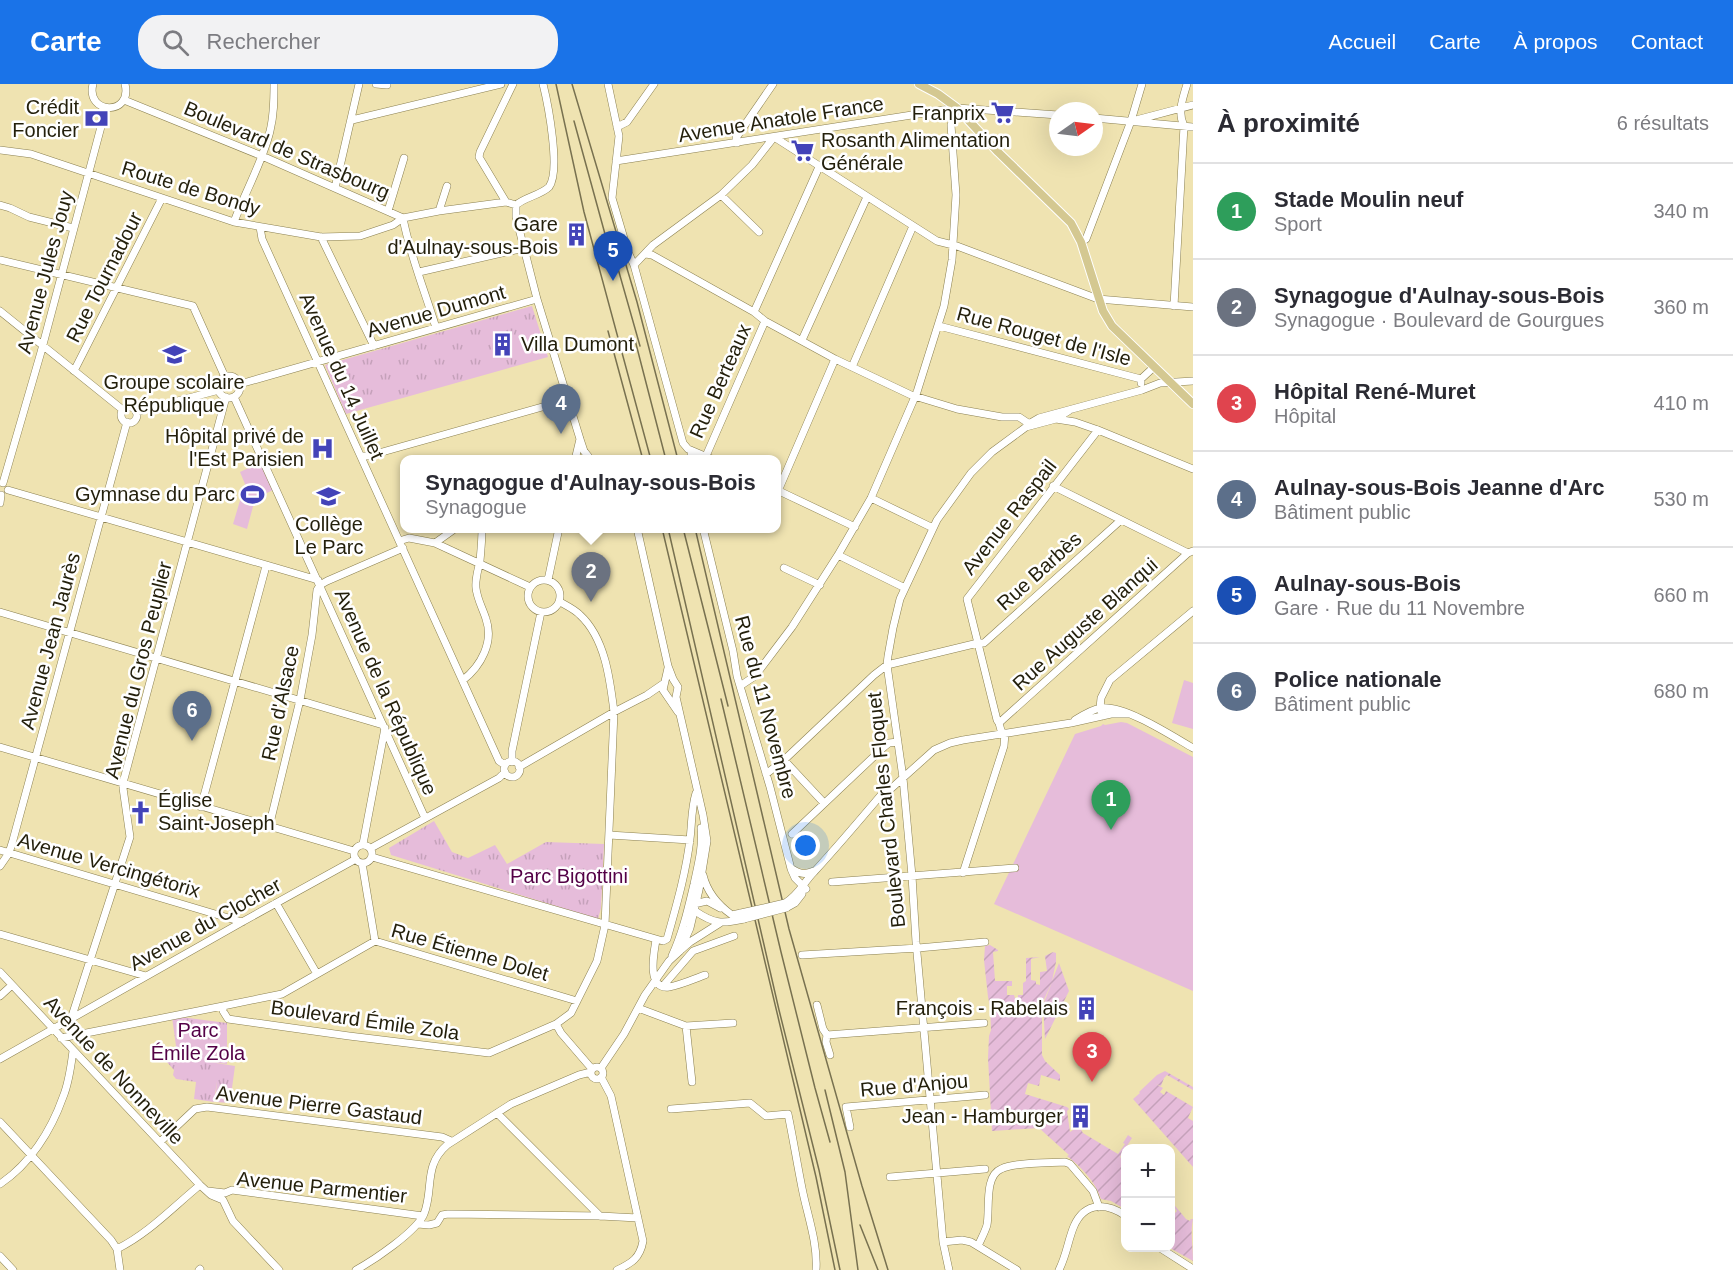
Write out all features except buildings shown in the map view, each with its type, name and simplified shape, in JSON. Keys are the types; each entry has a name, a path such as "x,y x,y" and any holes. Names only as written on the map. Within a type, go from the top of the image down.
{"main road":[{"path":"919,84 957,108 998,152 1071,223 1081,242 1098,299 1107,319 1193,404"}],"street":[{"path":"93,84 94,100 106,108 116,107 124,100 128,85"},
{"path":"234,222 262,156 272,123 274,84"},
{"path":"335,188 360,84"},
{"path":"376,84 387,85"},
{"path":"352,120 501,84"},
{"path":"506,202 480,157 480,152 513,84"},
{"path":"543,84 552,128 554,165 552,181 546,189 516,205 516,217 537,300 567,400 584,451 588,455"},
{"path":"608,84 619,140 612,198 634,265 683,443 692,451 703,455"},
{"path":"617,127 627,122 654,84"},
{"path":"737,143 736,138 773,84"},
{"path":"1081,242 1086,239 1143,84"},
{"path":"1174,306 1184,126 1180,118 1187,84"},
{"name":"Boulevard de Strasbourg","path":"124,100 262,156 403,218"},
{"path":"1131,121 1193,105"},
{"name":"Avenue Jules Jouy","path":"1,483 6,479 106,108"},
{"path":"740,686 755,676 820,585 871,498 915,397 939,326 954,246 956,195 951,125 957,108"},
{"name":"Avenue Anatole France","path":"616,161 957,108 1049,114"},
{"path":"1103,119 1193,127"},
{"path":"634,265 653,245 721,195 752,165 774,137 937,242 954,246 1098,299 1193,307"},
{"name":"Route de Bondy","path":"0,150 31,154 234,222 321,237 360,236 393,225 403,218 439,211 506,202 516,205"},
{"path":"388,211 404,158"},
{"path":"754,312 819,167"},
{"path":"439,211 447,186"},
{"path":"721,195 759,232"},
{"path":"802,340 867,197"},
{"name":"Rue Tournadour","path":"74,371 162,198"},
{"path":"0,206 29,217 73,228"},
{"path":"403,218 409,249 436,328"},
{"path":"852,367 913,226"},
{"name":"Avenue du 14 Juillet","path":"260,227 262,239 499,761 507,766 517,763 519,768"},
{"path":"321,237 374,346"},
{"path":"418,272 524,248"},
{"path":"646,254 652,255 754,312 765,321 882,383 915,397 957,409 1002,417 1019,417 1027,425"},
{"path":"0,260 193,306 225,377"},
{"name":"Avenue Dumont","path":"240,384 537,300"},
{"path":"0,311 123,410"},
{"name":"Rue Berteaux","path":"706,455 765,321"},
{"name":"Rue Rouget de l'Isle","path":"939,326 1141,379"},
{"path":"781,483 835,359"},
{"path":"1142,390 1141,379 1154,367"},
{"path":"225,377 232,377 240,384 238,393 230,397 219,390 220,381 225,377"},
{"name":"Boulevard Charles Floquet","path":"948,1270 943,1239 903,778 888,665 890,640 896,615 905,588 933,528 956,492 992,452 1039,417 1142,390 1160,383 1193,381"},
{"path":"136,412 219,390"},
{"name":"Avenue de la République","path":"230,397 283,504 425,818"},
{"name":"Avenue du Gros Peuplier","path":"70,1019 130,837 123,783 187,543 230,397"},
{"path":"361,456 368,456 567,400"},
{"path":"129,407 136,412 134,420 127,422 121,417 123,410 129,407"},
{"path":"1070,410 1068,416 1071,421"},
{"name":"Boulevard Charles Floquet","path":"1027,425 1056,419 1070,410"},
{"path":"1056,419 1071,421 1098,430 1193,469"},
{"name":"Avenue Jean Jaurès","path":"0,866 9,853 127,422"},
{"name":"Avenue Raspail","path":"1004,734 997,720 967,598 1098,430"},
{"path":"576,455 580,439"},
{"path":"691,455 692,451"},
{"path":"1,483 7,485 8,490"},
{"path":"1053,486 1190,552"},
{"path":"8,490 319,583 401,545 409,538 435,543 531,587"},
{"path":"0,498 8,490"},
{"path":"781,491 855,527"},
{"path":"871,498 933,528"},
{"name":"Rue Barbès","path":"978,643 984,643 1121,520"},
{"path":"435,543 449,533"},
{"path":"463,680 479,663 489,640 488,624 476,591 482,533"},
{"path":"548,580 558,533"},
{"path":"601,1068 624,1034 645,995 669,961 681,937 703,873 707,841 680,716 670,697 664,691 668,666 638,533"},
{"name":"Rue du 11 Novembre","path":"704,533 740,686 791,869 795,878 804,887"},
{"name":"Rue Auguste Blanqui","path":"999,723 1190,552"},
{"path":"838,555 905,588"},
{"path":"201,807 266,566"},
{"path":"784,568 820,585"},
{"path":"548,580 558,586 560,602 554,610 541,612 529,603 528,592 538,581 548,580"},
{"name":"Rue d'Alsace","path":"269,827 300,700 319,583"},
{"name":"Boulevard Émile Zola","path":"223,1006 228,1019 489,1053 556,1024 571,1013 597,961 605,925 614,712 598,639 591,626 579,613 560,602"},
{"path":"1103,716 1100,708 1101,698 1110,680 1193,611"},
{"path":"0,612 384,727 367,846 372,857 656,940 667,939 690,840 693,805 697,793"},
{"path":"354,851 357,846 367,846 499,778 507,766 512,751 541,612"},
{"path":"766,774 784,760 873,675 888,665 978,643"},
{"path":"507,766 508,776 515,776 519,768 614,712 647,696 667,681"},
{"path":"667,681 678,687 670,697"},
{"path":"647,696 670,697"},
{"path":"1071,723 1100,708 1110,708 1129,714 1193,748"},
{"path":"804,887 887,793 919,762 942,746 963,740 1119,713 1129,714"},
{"path":"963,873 1004,747 1004,734"},
{"path":"792,834 889,743 898,742"},
{"path":"0,747 354,851 359,861 375,941"},
{"path":"784,760 824,803"},
{"path":"680,951 690,928 702,841 697,793"},
{"path":"669,961 690,942 720,923 795,903 814,871 881,795 887,793 901,797 904,802"},
{"path":"609,835 690,840"},
{"name":"Avenue Vercingétorix","path":"0,850 242,921"},
{"path":"359,861 368,862 372,857"},
{"name":"Avenue du Clocher","path":"0,1059 242,921 359,861"},
{"path":"832,882 1015,868"},
{"path":"791,869 800,874 814,871"},
{"path":"703,873 709,893 732,915"},
{"path":"693,905 707,901 727,914 743,916"},
{"path":"276,903 317,974"},
{"path":"693,905 707,920 720,923"},
{"path":"0,934 146,976"},
{"path":"663,986 693,951 734,936"},
{"path":"656,940 653,959 655,980 663,986 667,987 705,975"},
{"name":"Rue Étienne Dolet","path":"223,1006 282,994 375,941 577,1001"},
{"path":"802,955 985,942"},
{"name":"Avenue de Nonneville","path":"0,972 203,1187 212,1195 224,1196 233,1221 279,1270"},
{"path":"0,996 12,985"},
{"path":"817,1005 823,1029 827,1035 826,1042 830,1055"},
{"path":"61,1038 223,1006"},
{"path":"638,1008 686,1026 733,1023"},
{"path":"827,1035 984,1023"},
{"path":"556,1024 595,1078 602,1077"},
{"path":"686,1026 692,1082"},
{"path":"0,1184 14,1174 31,1156 49,1130 64,1096 73,1051"},
{"path":"356,1270 408,1234 418,1224 428,1198 429,1175 433,1162 441,1149 511,1104 592,1071 595,1067 601,1068"},
{"path":"601,1068 602,1077 611,1096 643,1241 641,1253 633,1261 617,1270"},
{"name":"Rue d'Anjou","path":"850,1127 846,1107 985,1095"},
{"path":"671,1109 750,1103 766,1116 788,1114 817,1260 816,1270"},
{"name":"Avenue Pierre Gastaud","path":"160,1142 195,1109 207,1107 430,1135 451,1141"},
{"path":"497,1113 600,1216"},
{"path":"0,1122 111,1240 117,1249 120,1270"},
{"path":"978,1246 987,1226 989,1189 998,1169 1017,1165 1065,1162 1070,1164 1093,1191 1099,1207"},
{"path":"890,1177 986,1168"},
{"path":"117,1249 134,1241 203,1187"},
{"name":"Avenue Parmentier","path":"224,1196 232,1190 423,1216"},
{"path":"1059,1270 1075,1225 1081,1215 1088,1210 1105,1206 1121,1213"},
{"path":"418,1224 437,1223 442,1215 448,1214 638,1218"},
{"path":"943,1239 966,1240 1017,1270"},
{"path":"1166,1252 1193,1269"},
{"path":"0,1256 13,1270"},
{"path":"368,1270 369,1262"}],"green space":[{"path":"532,306 548,357 346,414 325,365"},
{"name":"Gymnase du Parc","path":"261,462 273,490 255,499 247,529 233,524 245,484 240,472"},
{"path":"1184,680 1193,683 1193,729 1172,723"},
{"path":"1121,722 1193,757 1193,991 994,904 1075,734 1103,724"},
{"name":"Parc Bigottini","path":"434,821 452,852 468,858 495,845 507,864 546,842 604,844 601,908 598,919 391,855 389,848"},
{"path":"990,945 998,950 993,952 995,981 1012,981 1012,986 1007,986 1007,995 1014,995 1015,998 1023,995 1023,983 1026,981 1026,958 1040,957 1031,959 1031,980 1040,985 1040,972 1047,971 1045,956 1056,953 1052,981 1059,963 1069,991 1045,1039 1043,1005 1052,982 1042,1004 1042,1055 1060,1075 1060,1081 1041,1075 1039,1086 1028,1083 1025,1094 1067,1107 1070,1132 1079,1126 1083,1133 1118,1154 1121,1150 1121,1207 1101,1199 1087,1175 1039,1128 992,1131 988,1058 991,1030 984,960 985,946"},
{"name":"Parc Émile Zola","path":"172,1017 227,1023 227,1064 210,1062 235,1066 230,1103 215,1102 217,1081 214,1102 194,1099 196,1082 176,1079 173,1075 174,1070 166,1061 176,1046"},
{"path":"1165,1071 1193,1087 1193,1090 1167,1075 1161,1086 1156,1084 1163,1088 1160,1092 1164,1095 1166,1091 1193,1107 1188,1118 1193,1121 1193,1167 1133,1099 1157,1075"},
{"path":"1128,1135 1132,1138 1128,1144 1123,1143"},
{"path":"1175,1206 1186,1219 1190,1221 1193,1219 1193,1261 1175,1251 1175,1213 1177,1211"}],"tram line":[{"path":"608,331 642,455"},
{"path":"663,533 816,1177 835,1270"}],"railway":[{"path":"556,84 584,212 650,455"},
{"path":"572,84 637,302 677,455"},
{"path":"574,121 608,245"},
{"path":"609,237 640,346"},
{"path":"635,340 665,455"},
{"path":"669,533 779,1010 819,1170 840,1270"},
{"path":"684,533 728,706"},
{"path":"696,533 789,929 888,1270"},
{"path":"721,699 781,952 830,1142"},
{"path":"825,1090 845,1172 858,1270"},
{"path":"860,1225 878,1270"}],"place":[{"name":"Franprix","path":"1003,113"},
{"name":"Crédit Foncier","path":"97,118"},
{"name":"Rosanth Alimentation Générale","path":"803,151"},
{"name":"Gare d'Aulnay-sous-Bois","path":"576,235"},
{"name":"Aulnay-sous-Bois","path":"613,281"},
{"name":"Villa Dumont","path":"503,344"},
{"name":"Groupe scolaire République","path":"174,355"},
{"name":"Aulnay-sous-Bois Jeanne d'Arc","path":"561,434"},
{"name":"Hôpital privé de l'Est Parisien","path":"322,448"},
{"name":"Gymnase du Parc","path":"253,494"},
{"name":"Collège Le Parc","path":"329,496"},
{"name":"Synagogue d'Aulnay-sous-Bois","path":"591,602"},
{"name":"Police nationale","path":"192,741"},
{"name":"Église Saint-Joseph","path":"140,812"},
{"name":"Stade Moulin neuf","path":"1111,830"},
{"name":"François - Rabelais","path":"1086,1008"},
{"name":"Hôpital René-Muret","path":"1092,1082"},
{"name":"Jean - Hamburger","path":"1081,1116"}]}
